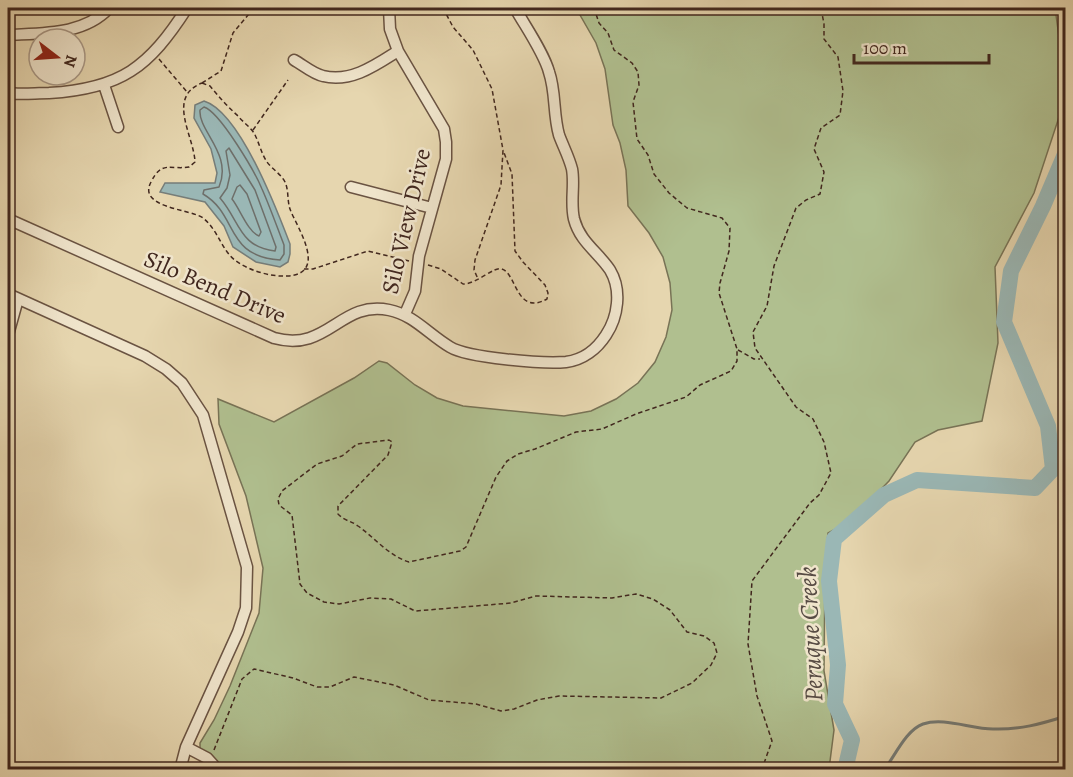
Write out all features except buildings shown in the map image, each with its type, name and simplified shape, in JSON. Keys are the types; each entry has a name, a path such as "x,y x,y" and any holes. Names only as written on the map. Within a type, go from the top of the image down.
{"street":[{"path":"8,35 72,29 98,19 110,8"},
{"path":"8,93 75,91 104,85 133,70 155,52 187,8"},
{"name":"Silo View Drive","path":"389,8 390,29 399,51 444,129 446,142 446,159 419,256 415,291 405,314"},
{"name":"Silo Bend Drive","path":"8,219 274,338 286,341 309,339 363,309 374,308 405,314 459,352 480,356 555,362 579,359 602,342 614,320 617,296 610,271 581,236 574,218 572,170 559,133 549,70 515,8"},
{"path":"294,60 322,76 342,78 362,72 399,51"},
{"path":"104,85 118,127"},
{"path":"351,187 432,208"},
{"path":"8,294 145,356 166,369 182,383 202,415 247,567 246,609 238,632 186,747 180,770"},
{"path":"8,335 18,299"},
{"path":"186,747 207,758 218,770"}],"path":[{"path":"202,83 210,86 252,131 266,162 283,178 290,210 307,246 308,259 298,273 286,276 267,274 247,267 229,255 216,231 204,219 190,212 163,206 154,199 149,187 160,169 165,166 189,167 195,162 184,113 184,99 188,92 202,83 221,71 233,33 254,8"},
{"path":"424,265 438,268 463,284 478,280 500,268 510,275 516,291 525,299 540,302 548,296 545,285 515,251 512,174 503,150 492,88 473,50 453,27 443,8"},
{"path":"214,754 214,747 242,679 254,669 293,678 317,687 330,687 354,677 394,685 429,700 476,704 501,711 559,696 661,698 692,683 711,665 717,653 714,643 704,636 687,632 670,610 653,599 636,594 612,598 536,596 511,603 415,611 391,599 370,598 339,604 324,602 307,593 300,584 292,515 279,505 278,499 282,492 317,464 342,456 357,444 389,440 392,446 388,455 339,506 338,514 344,521 357,524 402,560 410,562 460,551 466,547 496,477 507,461 518,454 576,432 602,429 636,414 686,397 700,385 731,371 737,361 737,349 719,293 729,251 730,228 722,218 687,208 669,193 654,174 648,155 637,139 633,102 639,85 638,72 632,63 614,50 608,33 599,23 594,8"},
{"path":"765,770 764,766 772,741 757,696 748,644 752,581 810,503 819,495 831,473 825,442 813,419 796,407 754,348 753,332 767,306 777,257 796,208 806,200 820,194 824,172 814,149 821,129 840,115 843,92 838,57 824,39 821,8"},
{"path":"159,59 188,92"},
{"path":"252,131 288,80"},
{"path":"478,280 474,270 475,260 501,185 503,150"},
{"path":"303,269 313,269 368,251 412,262"},
{"path":"737,349 754,359 762,359"}],"green space":[{"path":"576,8 1055,8 1065,80 1065,99 1034,193 995,267 998,343 982,421 938,430 915,442 889,481 849,522 828,533 825,569 824,671 834,730 829,769 200,770 200,743 230,686 259,613 263,568 246,496 219,424 218,399 274,422 354,378 379,361 387,363 415,385 437,398 463,406 564,416 591,411 616,399 638,383 655,362 666,337 672,310 670,283 663,257 649,233 628,206 626,170 613,125 605,69 596,43"}],"water":[{"path":"204,101 217,109 231,123 244,142 267,187 290,244 288,262 280,267 256,262 233,247 224,226 205,202 160,192 165,183 215,183 217,173 211,149 194,118 195,105"}],"waterway":[{"name":"Peruque Creek","path":"845,770 852,740 835,704 838,665 829,581 834,539 884,495 917,480 1035,488 1053,469 1048,426 1004,322 1011,271 1066,152"},
{"path":"884,770 911,732 923,724 940,722 1012,729 1066,716"}]}
